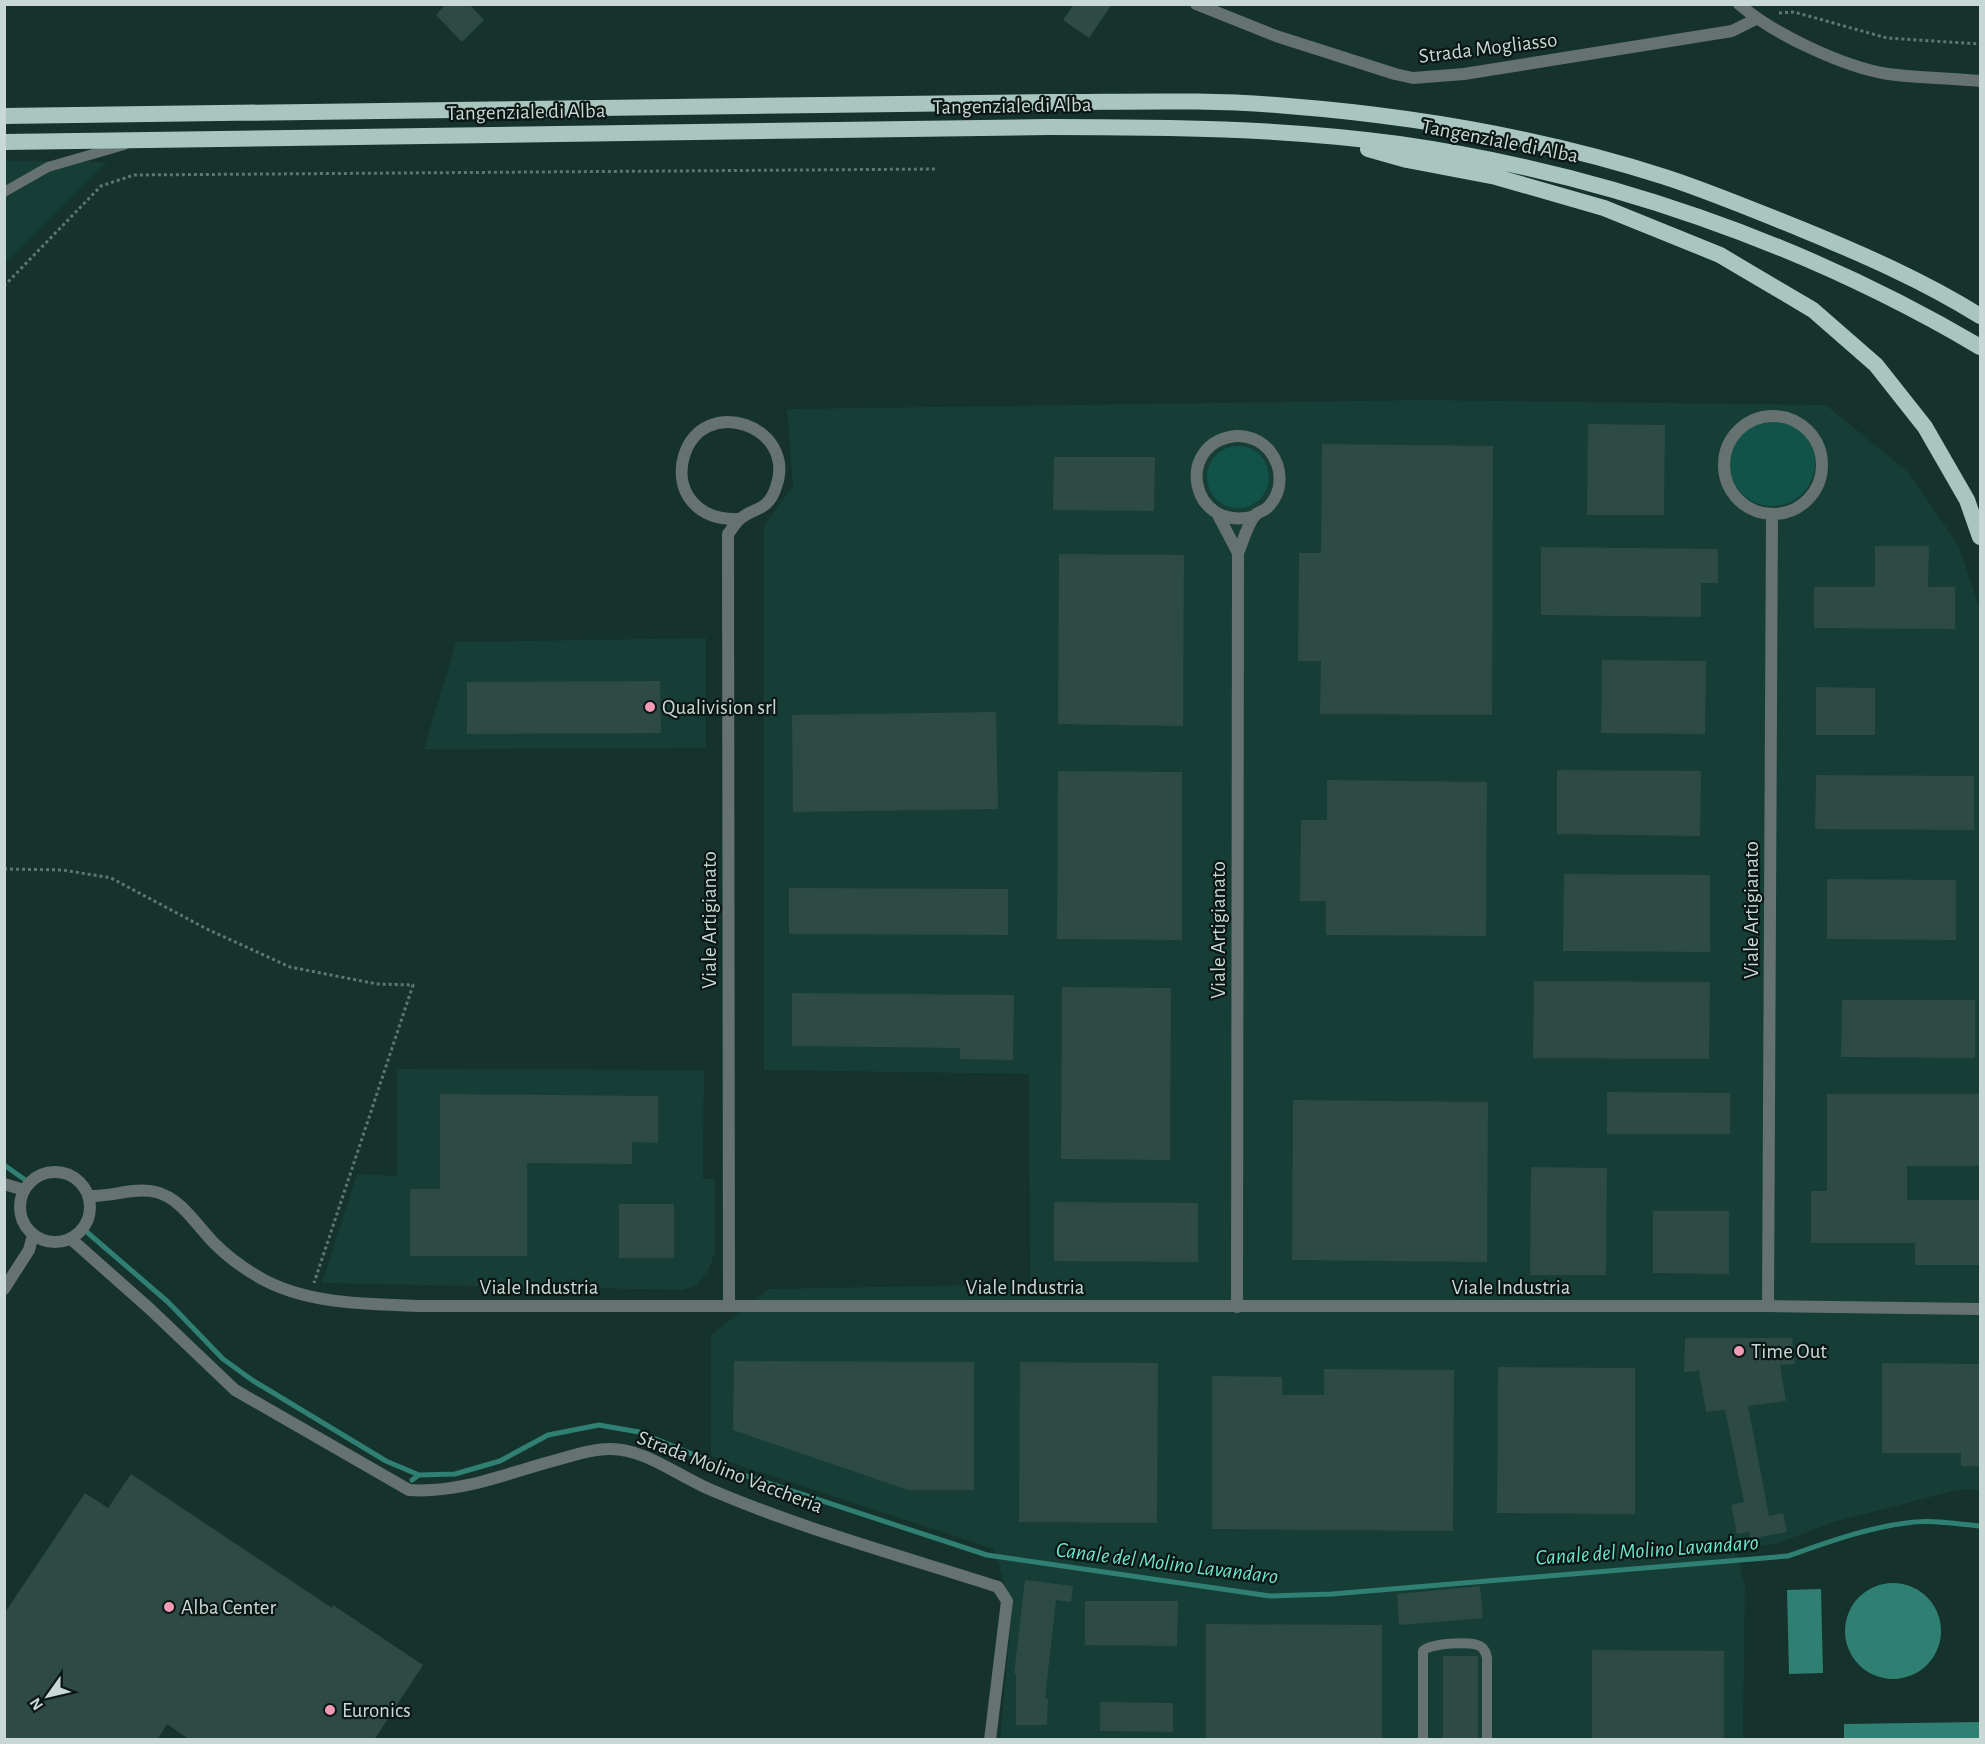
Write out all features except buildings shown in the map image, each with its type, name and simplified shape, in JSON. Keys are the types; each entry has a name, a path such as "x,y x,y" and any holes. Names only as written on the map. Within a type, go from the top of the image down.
{"highway":[{"name":"Tangenziale di Alba","path":"4,116 1049,102 1202,102 1287,106 1398,118 1510,136 1664,177 1816,235 1898,272 1980,316"},
{"name":"Tangenziale di Alba","path":"4,142 1049,127 1196,128 1324,136 1399,144 1512,164 1650,201 1803,258 1949,328 1980,347"},
{"path":"1324,136 1407,160 1496,177 1604,208 1720,255 1813,310 1876,365 1925,427 1967,500 1980,537"}],"street":[{"name":"Strada Mogliasso","path":"1196,4 1287,39 1413,78 1464,74 1732,31 1756,20"},
{"path":"1739,4 1756,20 1823,54 1886,73 1980,81"},
{"path":"1764,417 1781,417 1796,422 1809,432 1818,446 1821,470 1814,493 1803,505 1788,512 1772,515 1756,512 1737,498 1725,477 1724,461 1728,445 1743,427 1764,417"},
{"path":"714,517 740,519 755,513 768,502 776,488 779,472 777,455 769,441 757,429 742,423 725,422 710,426 696,435 686,448 681,464 682,481 688,496 699,508 714,517 728,534 740,519"},
{"path":"1240,435 1254,438 1266,446 1275,457 1280,483 1275,497 1267,508 1255,516 1242,519 1229,518 1217,513 1206,504 1199,492 1196,478 1198,465 1204,452 1214,443 1227,437 1240,435"},
{"path":"1217,513 1238,553"},
{"name":"Viale Artigianato","path":"1768,1306 1772,515"},
{"path":"1238,553 1255,516"},
{"name":"Viale Artigianato","path":"728,534 729,1306"},
{"name":"Viale Artigianato","path":"1237,1306 1238,553"},
{"path":"58,1172 76,1180 89,1202 85,1226 74,1236 62,1242 38,1238 21,1219 22,1194 38,1176 58,1172"},
{"path":"7,1185 22,1194"},
{"name":"Viale Industria","path":"89,1202 134,1190 159,1193 182,1208 216,1245 247,1270 284,1289 309,1296 423,1306 1768,1306 1980,1309"},
{"name":"Strada Molino Vaccheria","path":"74,1236 83,1248 235,1390 409,1490 429,1491 463,1486 547,1462 610,1449 638,1454 709,1489 790,1519 998,1587 1008,1601 990,1740"},
{"path":"4,1289 38,1238"}],"lane":[{"path":"4,192 48,167 138,141"},
{"path":"1423,1740 1423,1651 1433,1645 1478,1644 1485,1650 1487,1658 1487,1740"}],"path":[{"path":"1756,20 1774,13 1794,12 1887,38 1980,44"},
{"path":"4,286 101,186 134,175 938,169"},
{"path":"4,869 63,870 111,879 205,928 290,967 377,984 413,985 309,1296"}],"shaded area":[{"path":"5,161 107,162 5,264"},
{"path":"1423,400 1826,405 1908,472 1959,546 1980,610 1980,1490 1957,1490 1834,1522 1776,1544 1736,1548 1745,1586 1743,1739 1000,1739 1012,1609 994,1549 711,1456 711,1335 769,1289 1030,1284 1029,1074 764,1070 764,525 793,486 787,409"},
{"path":"1764,420 1780,420 1803,432 1812,446 1815,463 1812,480 1803,494 1780,506 1764,506 1748,499 1736,487 1729,471 1729,455 1736,439 1748,427"},
{"path":"1238,446 1255,451 1260,455 1264,460 1269,477 1264,494 1260,499 1255,503 1238,508 1221,503 1216,499 1212,494 1207,477 1212,460 1216,455 1221,451"},
{"path":"706,638 706,748 424,749 456,642"},
{"path":"397,1069 704,1070 703,1179 715,1179 715,1251 709,1269 697,1285 683,1290 322,1283 357,1174 397,1176"},
{"path":"1893,1583 1911,1587 1927,1597 1937,1613 1941,1631 1937,1649 1927,1665 1911,1675 1893,1679 1875,1675 1859,1665 1849,1649 1845,1631 1849,1613 1859,1597 1875,1587"},
{"path":"1821,1589 1823,1673 1789,1674 1787,1590"},
{"path":"1980,1722 1980,1739 1844,1739 1844,1724"}],"waterway":[{"path":"4,1165 24,1179"},
{"path":"88,1233 168,1302 223,1359 252,1380 386,1461 419,1475"},
{"name":"Canale del Molino Lavandaro","path":"412,1480 419,1475 455,1474 500,1461 548,1435 599,1425 639,1432 740,1474 987,1555 1270,1596 1332,1594 1788,1556 1846,1536 1891,1525 1943,1522 1980,1526"}],"place":[{"name":"Qualivision srl","path":"650,707"},
{"name":"Time Out","path":"1739,1351"},
{"name":"Alba Center","path":"169,1607"},
{"name":"Euronics","path":"330,1710"}]}
